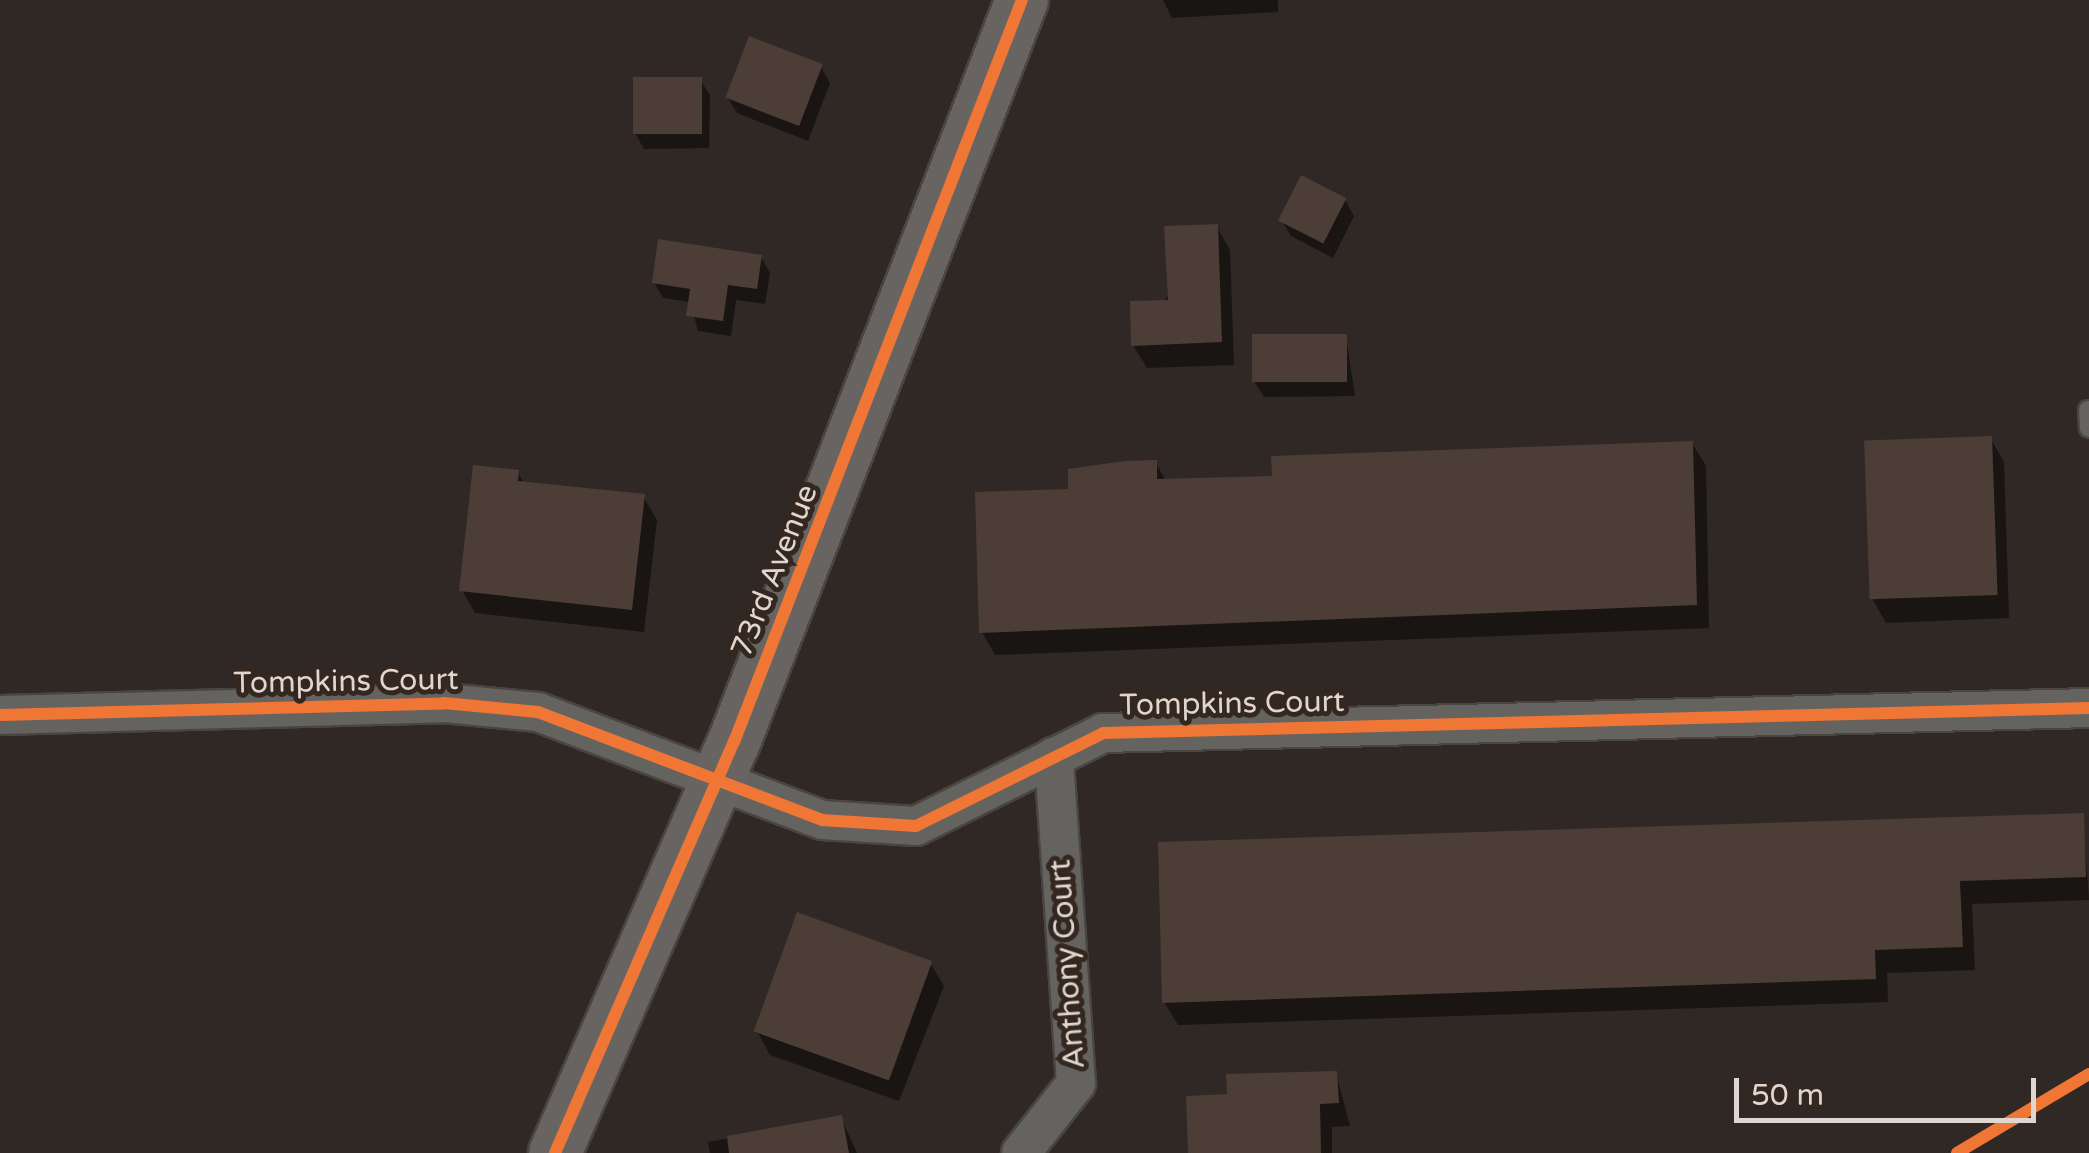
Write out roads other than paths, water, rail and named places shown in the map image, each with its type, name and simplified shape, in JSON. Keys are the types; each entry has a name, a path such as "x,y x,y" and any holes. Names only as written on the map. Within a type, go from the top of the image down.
{"street":[{"name":"73rd Avenue","path":"555,1153 720,778 1022,0"},
{"name":"Tompkins Court","path":"0,715 444,702 538,712 720,778 822,820 916,826 1103,732 2089,708"},
{"name":"Anthony Court","path":"1021,1153 1076,1083 1054,757"}],"lane":[{"path":"2088,410 2089,428"}]}
